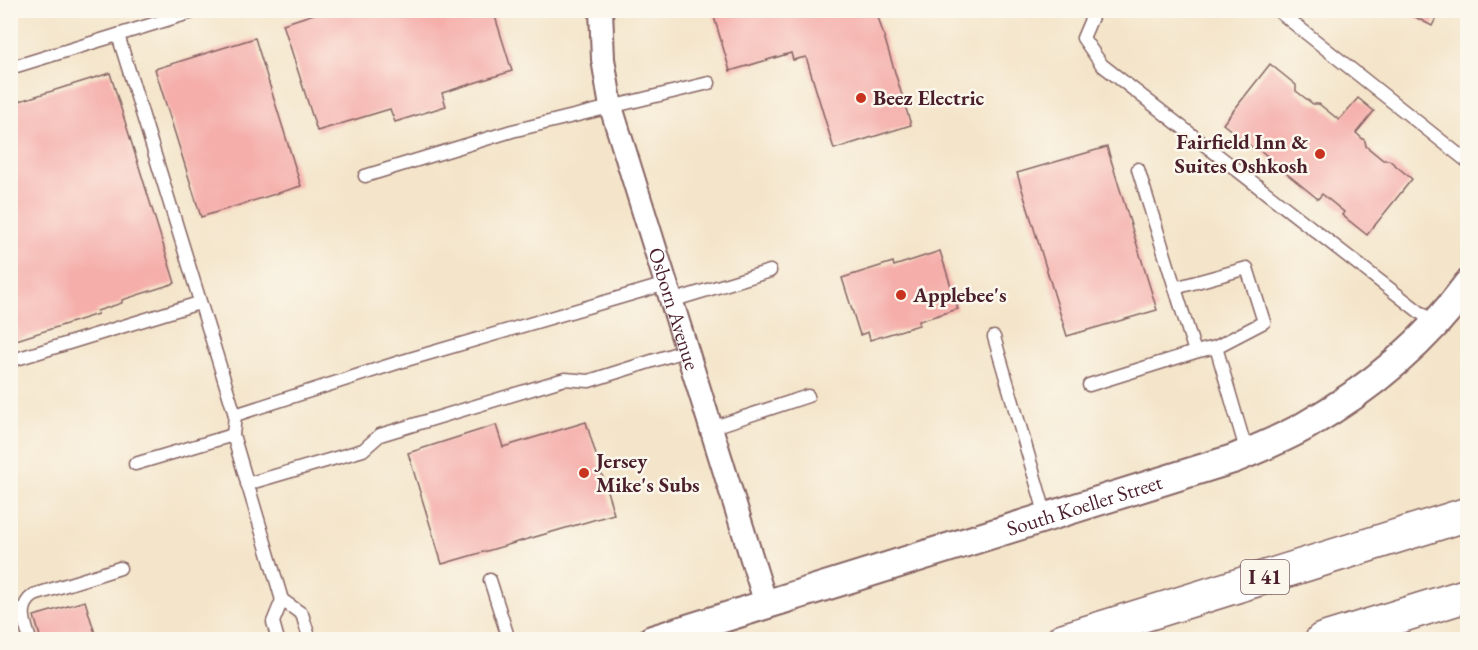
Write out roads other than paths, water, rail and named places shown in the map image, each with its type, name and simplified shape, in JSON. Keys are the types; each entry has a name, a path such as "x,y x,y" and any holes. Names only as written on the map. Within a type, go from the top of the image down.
{"highway":[{"name":"I 41","path":"1063,639 1467,514"},
{"path":"1322,639 1467,595"}],"street":[{"name":"Osborn Avenue","path":"601,10 603,59 611,107 766,604"},
{"name":"South Koeller Street","path":"652,639 1247,453 1304,427 1356,394 1422,339 1450,308 1467,284"}],"lane":[{"path":"10,68 199,10"},
{"path":"1095,10 1083,38 1102,65 1435,324"},
{"path":"1276,10 1467,162"},
{"path":"118,35 235,415 232,435 282,600 302,614 310,639"},
{"path":"365,176 499,135 709,83"},
{"path":"1138,169 1195,352"},
{"path":"1089,385 1216,347 1264,322 1248,268 1175,288"},
{"path":"235,415 412,358 669,292 770,271"},
{"path":"10,361 199,303"},
{"path":"994,337 1046,516"},
{"path":"1216,347 1247,453"},
{"path":"247,484 363,450 380,435 565,379 589,381 687,350"},
{"path":"711,428 808,396"},
{"path":"135,464 232,435"},
{"path":"30,639 23,617 23,609 30,598 120,568"},
{"path":"490,580 509,639"},
{"path":"279,639 273,622 282,600"}],"place":[{"name":"Beez Electric","path":"861,98"},
{"name":"Fairfield Inn & Suites Oshkosh","path":"1320,154"},
{"name":"Applebee's","path":"901,295"},
{"name":"Jersey Mike's Subs","path":"584,473"}]}
